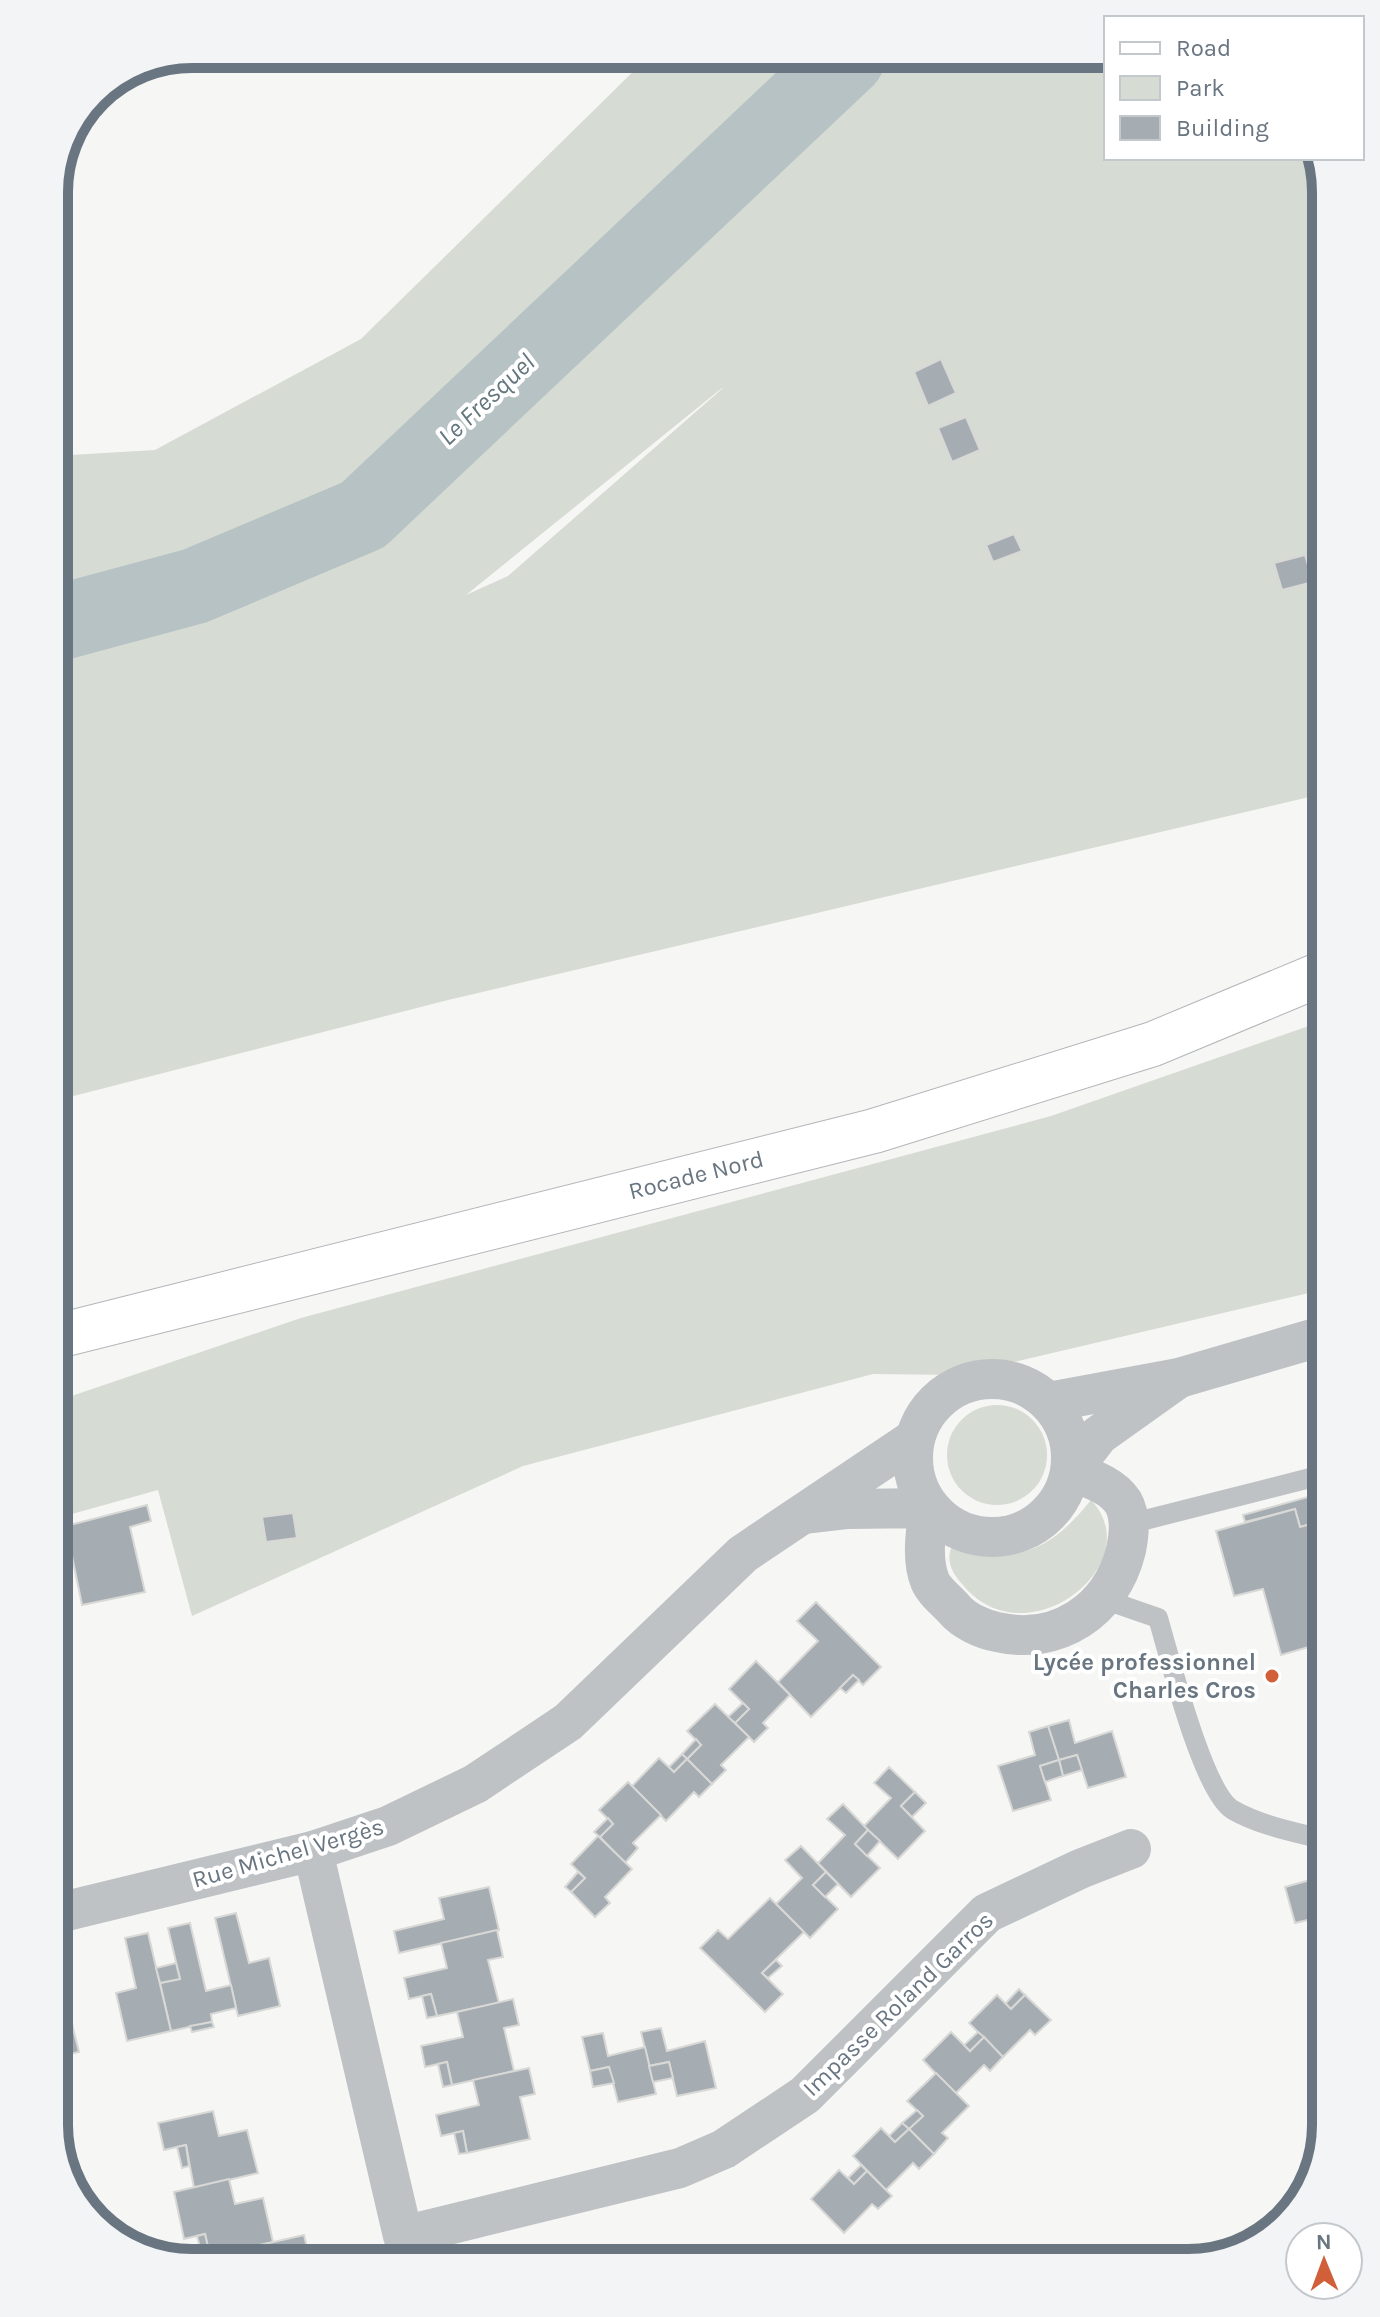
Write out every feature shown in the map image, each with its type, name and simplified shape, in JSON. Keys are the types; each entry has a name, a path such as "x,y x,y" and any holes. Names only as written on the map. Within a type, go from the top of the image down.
{"main road":[{"name":"Rocade Nord","path":"68,1333 874,1131 1153,1044 1312,978"}],"street":[{"path":"1049,1402 1179,1378 1312,1339"},
{"path":"1071,1471 1069,1434 1049,1402 1030,1388 1007,1380 983,1379 959,1385 931,1407 914,1439 914,1475 929,1508 953,1528 982,1537 1012,1535 1040,1522 1060,1499 1071,1471 1099,1435 1179,1378"},
{"name":"Rue Michel Vergès","path":"68,1911 313,1851 388,1826 475,1784 568,1722 743,1554 914,1439"},
{"path":"929,1508 924,1538 930,1582 959,1614 985,1629 1032,1636 1059,1631 1103,1599 1122,1566 1129,1524 1123,1502 1101,1482 1071,1471"},
{"name":"Rue Michel Vergès","path":"801,1515 848,1509 929,1508"},
{"name":"Impasse Roland Garros","path":"313,1851 403,2236 680,2168 724,2149 805,2095 987,1913 1080,1869 1131,1849"}],"lane":[{"path":"1129,1524 1312,1478"},
{"path":"1103,1599 1158,1618 1198,1754 1229,1809 1269,1826 1312,1837"}],"green space":[{"path":"637,68 1104,68 1104,160 1308,160 1312,192 1312,796 448,1000 68,1097 68,455 155,450 361,339","holes":["722,388 723,388 508,576 466,595"]},
{"path":"1312,1025 1312,1292 958,1375 873,1374 523,1466 192,1616 158,1490 68,1515 68,1397 301,1318 1051,1116"},
{"path":"997,1405 1016,1409 1033,1419 1043,1436 1047,1455 1043,1474 1033,1491 1016,1501 997,1505 978,1501 961,1491 951,1474 947,1455 951,1436 961,1419 978,1409"},
{"path":"1091,1500 1105,1525 1105,1551 1093,1575 1073,1595 1047,1609 1018,1613 988,1606 962,1584 952,1570 949,1556 952,1545 995,1554 1030,1550 1061,1531"}],"building":[{"path":"941,359 956,393 928,406 914,372"},
{"path":"966,417 980,450 952,462 938,428"},
{"path":"1014,534 1022,551 993,562 986,545"},
{"path":"1305,555 1312,582 1282,590 1274,563"},
{"path":"1312,1496 1312,1524 1300,1527 1295,1509 1245,1522 1243,1515"},
{"path":"147,1505 151,1521 130,1527 145,1592 82,1605 68,1525"},
{"path":"1295,1509 1300,1527 1312,1524 1312,1646 1281,1655 1263,1589 1234,1596 1216,1531"},
{"path":"293,1513 297,1538 266,1542 262,1517"},
{"path":"816,1602 881,1667 863,1685 853,1675 811,1717 778,1682 818,1641 797,1621"},
{"path":"756,1661 790,1695 763,1723 768,1728 754,1742 735,1723 749,1709 729,1689"},
{"path":"853,1675 859,1680 846,1693 840,1688"},
{"path":"743,1703 749,1709 735,1723 728,1717"},
{"path":"715,1704 749,1737 721,1765 726,1770 712,1784 687,1759 701,1745 687,1731"},
{"path":"1069,1720 1075,1743 1112,1731 1126,1777 1088,1788 1077,1755 1059,1760 1048,1726"},
{"path":"1048,1726 1059,1760 1040,1766 1051,1800 1013,1811 998,1766 1035,1755 1029,1732"},
{"path":"696,1739 701,1745 687,1759 682,1754"},
{"path":"682,1754 687,1759 674,1772 669,1767"},
{"path":"1077,1755 1082,1770 1063,1776 1059,1760"},
{"path":"659,1758 674,1772 687,1759 712,1784 699,1797 694,1792 666,1821 632,1786"},
{"path":"1059,1760 1063,1776 1045,1782 1040,1766"},
{"path":"889,1767 915,1792 901,1806 925,1831 898,1859 864,1826 891,1798 874,1783"},
{"path":"628,1782 661,1815 633,1843 638,1848 625,1863 600,1837 613,1824 599,1810"},
{"path":"915,1792 926,1803 912,1817 901,1806"},
{"path":"843,1804 868,1830 855,1844 880,1868 851,1897 818,1863 845,1835 827,1819"},
{"path":"608,1818 613,1824 600,1837 594,1832"},
{"path":"868,1830 880,1841 867,1856 855,1844"},
{"path":"598,1836 632,1869 605,1897 610,1903 595,1917 571,1892 585,1878 571,1864"},
{"path":"801,1846 826,1872 813,1885 838,1909 810,1938 776,1904 802,1878 785,1860"},
{"path":"578,1872 585,1878 571,1892 565,1887"},
{"path":"826,1872 838,1884 825,1897 813,1885"},
{"path":"1310,1880 1312,1919 1295,1923 1285,1887"},
{"path":"489,1887 499,1930 399,1953 394,1931 444,1919 439,1898"},
{"path":"770,1898 804,1932 762,1973 783,1994 765,2012 700,1948 718,1930 728,1939"},
{"path":"236,1913 249,1963 269,1958 280,2006 238,2016 215,1918"},
{"path":"190,1923 206,1991 231,1985 236,2008 211,2014 212,2022 171,2031 160,1983 180,1979 168,1928"},
{"path":"497,1930 503,1957 488,1960 499,2003 437,2016 431,1994 409,1999 404,1978 447,1968 441,1943"},
{"path":"148,1933 171,2031 127,2041 116,1993 136,1988 125,1938"},
{"path":"776,1960 782,1966 768,1978 762,1973"},
{"path":"176,1963 180,1979 160,1983 156,1968"},
{"path":"1019,1989 1025,1995 1011,2009 1005,2004"},
{"path":"431,1994 437,2016 427,2018 422,1996"},
{"path":"997,1995 1011,2009 1025,1995 1051,2020 1035,2035 1030,2030 1003,2057 969,2023"},
{"path":"513,1999 519,2025 504,2028 514,2071 452,2085 447,2062 425,2067 421,2046 463,2037 457,2012"},
{"path":"68,2008 79,2052 68,2054"},
{"path":"212,2022 214,2027 192,2032 190,2026"},
{"path":"661,2028 667,2051 705,2041 716,2088 677,2096 669,2062 649,2066 641,2032"},
{"path":"951,2032 970,2051 984,2037 1003,2057 990,2071 984,2065 955,2094 923,2060"},
{"path":"978,2032 984,2037 970,2051 964,2045"},
{"path":"603,2033 608,2056 645,2047 656,2094 618,2102 609,2067 590,2071 582,2037"},
{"path":"447,2062 452,2085 443,2087 438,2064"},
{"path":"669,2062 673,2078 653,2082 649,2066"},
{"path":"609,2067 614,2083 593,2087 590,2071"},
{"path":"529,2068 535,2094 520,2097 530,2139 467,2153 463,2131 441,2136 436,2115 479,2105 473,2080"},
{"path":"936,2073 969,2106 942,2133 948,2138 934,2154 909,2129 923,2116 907,2101"},
{"path":"917,2110 923,2116 909,2129 902,2123"},
{"path":"213,2111 219,2136 247,2130 258,2173 194,2188 186,2145 164,2150 158,2123"},
{"path":"902,2123 909,2129 895,2142 889,2136"},
{"path":"881,2128 895,2142 909,2129 934,2154 919,2169 913,2163 886,2190 853,2156"},
{"path":"463,2131 467,2153 459,2154 454,2133"},
{"path":"186,2145 189,2166 182,2168 177,2147"},
{"path":"861,2165 867,2171 854,2184 848,2178"},
{"path":"839,2170 854,2184 867,2171 892,2196 878,2209 872,2204 844,2233 811,2199"},
{"path":"229,2179 235,2204 263,2198 273,2242 242,2249 208,2249 205,2234 184,2239 174,2192"},
{"path":"205,2234 208,2249 201,2249 197,2236"},
{"path":"304,2235 307,2249 243,2249"}],"waterway":[{"name":"Le Fresquel","path":"68,620 195,586 363,515 836,68"}],"place":[{"name":"Lycée professionnel Charles Cros","path":"1272,1676"}]}
